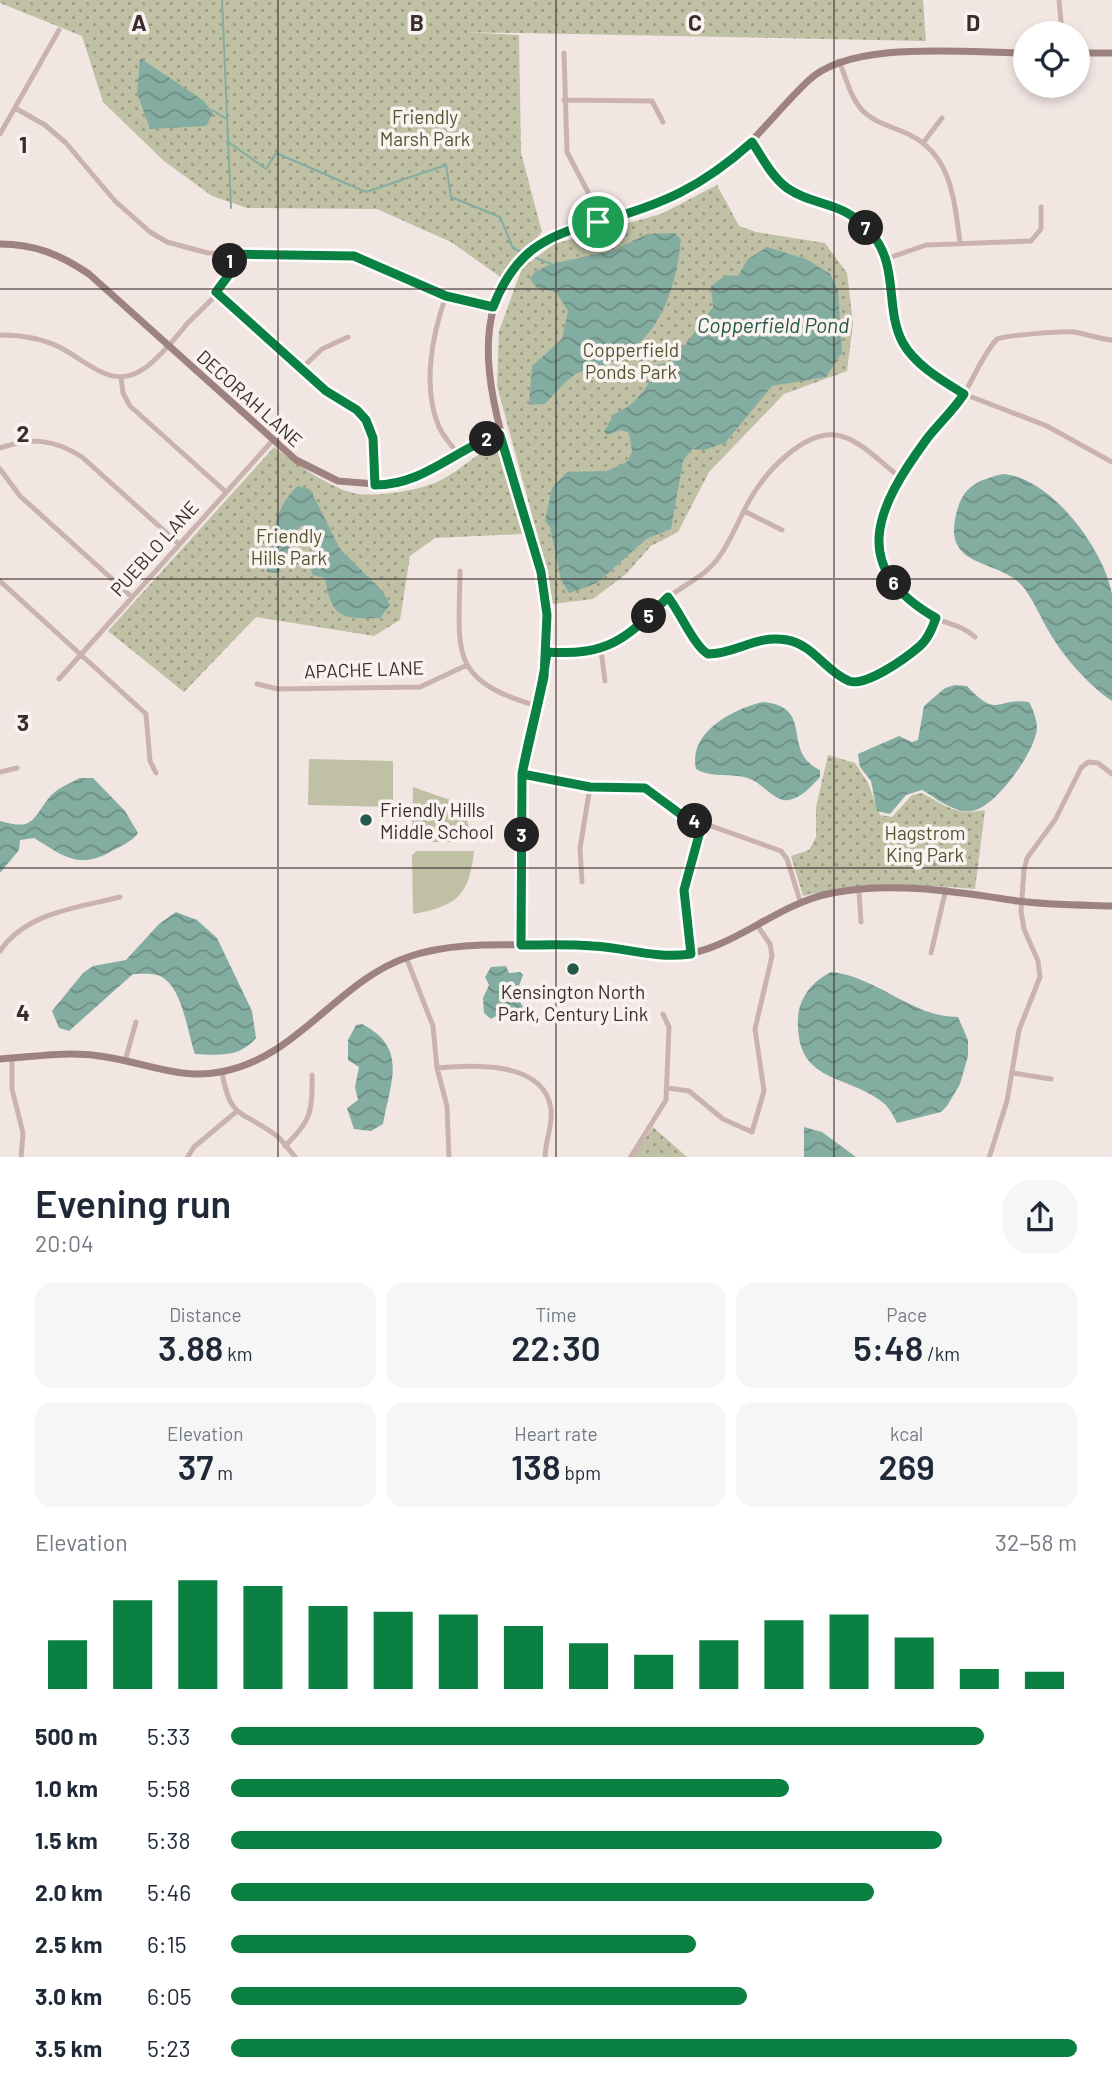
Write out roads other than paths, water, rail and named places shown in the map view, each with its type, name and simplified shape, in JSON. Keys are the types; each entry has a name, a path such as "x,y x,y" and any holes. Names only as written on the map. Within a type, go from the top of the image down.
{"street":[{"path":"1059,0 1061,21"},
{"path":"0,134 59,30"},
{"path":"564,53 567,152 591,198 598,222"},
{"path":"521,945 522,774 547,652 547,615 541,572 500,435 490,375 493,307 502,284 534,247 568,229 650,208 685,193 721,170 752,142 811,78 839,61 877,53 1013,53"},
{"path":"1090,53 1112,54"},
{"path":"839,61 855,101 863,111 923,143 939,159 949,178 960,242"},
{"path":"564,100 652,101 663,122"},
{"path":"15,107 45,125 66,143 115,201 150,232 189,250 230,254 354,256 446,296 493,307"},
{"path":"923,143 942,118"},
{"path":"752,142 785,187 798,195 830,203 852,215 872,234 886,259 903,343 940,379 964,394 1048,426 1112,462"},
{"path":"886,259 926,245 1031,241 1041,229 1041,207"},
{"name":"DECORAH LANE","path":"0,244 31,246 68,260 89,274 273,440 315,472 338,481 375,485 414,480 436,470 478,442 500,435"},
{"path":"0,335 40,339 63,349 95,372 121,377 145,368 216,292 228,276 230,254"},
{"path":"216,292 301,369 366,420 373,438 375,485"},
{"path":"446,296 432,346 432,401 439,428 458,454"},
{"path":"975,637 965,627 936,618 898,588 880,555 877,534 881,515 927,438 964,394 989,348 998,339 1009,335 1040,336 1073,332 1112,340"},
{"path":"301,369 322,349 348,337"},
{"path":"121,377 123,393 130,406 226,492"},
{"path":"547,652 578,654 601,650 629,636 668,597 715,563 766,478 801,445 820,436 835,435 850,440 901,478"},
{"path":"0,448 30,440 49,440 66,446 179,544"},
{"name":"PUEBLO LANE","path":"59,679 273,440"},
{"path":"0,469 20,496 132,597"},
{"path":"744,511 782,530"},
{"path":"460,571 459,638 467,665 478,680 492,691 537,706"},
{"path":"0,581 146,715 150,761 156,773"},
{"path":"668,597 697,643 708,654 720,654 757,640 786,640 814,651 853,682 872,678 920,646 936,618"},
{"path":"601,650 605,681"},
{"name":"APACHE LANE","path":"257,684 278,689 421,687 467,665"},
{"path":"989,1157 1013,1073 1019,1030 1040,977 1038,961 1024,929 1022,901 1027,858 1055,820 1081,768 1088,762 1098,763 1112,774"},
{"path":"0,772 17,768"},
{"path":"522,774 590,787 645,788 683,816 702,824 733,831 780,851 787,859 800,901"},
{"path":"582,883 580,848 590,787"},
{"path":"691,954 684,890 702,824"},
{"path":"0,1059 80,1054 125,1061 178,1074 222,1072 249,1065 277,1050 370,977 406,957 457,946 594,946 654,956 691,954 721,945 800,901 859,891 916,887 1022,901 1112,906"},
{"path":"931,953 946,889"},
{"path":"859,891 861,922"},
{"path":"0,951 12,936 36,918 120,897"},
{"path":"668,1088 689,1091 723,1119 752,1132 764,1091 755,1029 772,956 770,943 757,925"},
{"path":"406,957 433,1026 438,1068 447,1106 449,1157"},
{"path":"630,1157 661,1111 668,1088 666,1053 669,1027 663,1014"},
{"path":"125,1061 135,1022"},
{"path":"12,1059 12,1089 23,1133 21,1157"},
{"path":"438,1068 471,1065 514,1070 542,1090 551,1109 545,1157"},
{"path":"222,1072 226,1096 236,1112 281,1139 296,1157"},
{"path":"1013,1073 1051,1079"},
{"path":"285,1146 304,1128 311,1115 312,1075"},
{"path":"187,1157 194,1147 236,1112"}],"water":[{"path":"140,58 204,101 213,113 206,126 150,129 137,93"},
{"name":"Copperfield Pond","path":"675,233 681,239 670,293 663,310 643,339 613,361 572,377 545,404 529,405 532,366 562,339 568,311 556,292 537,288 530,279 535,272 551,264 612,251 648,234"},
{"name":"Copperfield Pond","path":"767,247 806,259 830,274 838,290 842,352 826,377 772,386 725,443 704,450 692,449 683,461 671,529 646,539 597,583 569,593 561,580 550,527 545,521 552,488 567,472 607,471 628,461 632,451 629,433 621,430 607,435 604,432 614,414 637,399 645,388 653,376 646,368 673,361 713,307 711,286 726,275 738,276 748,259"},
{"path":"1002,474 1020,478 1038,487 1056,501 1072,518 1098,557 1112,594 1112,701 1094,687 1068,659 1025,589 1001,571 964,554 957,544 954,531 957,511 964,495 973,485"},
{"path":"298,486 310,489 340,549 383,592 390,605 380,618 347,617 335,609 325,578 312,575 311,542 302,525 297,530 279,573 267,572 275,525 284,503"},
{"path":"967,686 992,705 1029,702 1037,728 1022,764 992,800 972,811 952,808 922,790 906,795 890,814 877,811 871,781 860,767 858,754 899,736 912,742 918,740 924,706 945,688"},
{"path":"763,702 789,712 802,752 808,762 820,770 820,777 793,799 779,799 755,781 743,777 709,774 696,769 695,756 699,744 715,724 739,710"},
{"path":"80,778 93,778 125,811 138,833 129,842 89,860 62,855 34,838 20,840 19,850 0,873 0,821 19,825 30,822 55,792"},
{"path":"176,912 197,920 217,938 252,1011 256,1038 236,1052 195,1054 174,990 160,976 150,974 133,974 69,1031 59,1028 52,1011 83,973 93,966 126,960 159,924"},
{"path":"506,966 509,973 520,972 523,975 519,986 512,988 512,998 523,1007 517,1015 503,1012 491,1019 484,1013 483,998 489,985 485,977 491,967"},
{"path":"831,972 864,981 925,1011 958,1017 968,1040 968,1056 960,1084 941,1112 897,1123 889,1108 881,1101 824,1073 804,1054 799,1038 798,1017 801,1002 808,990"},
{"path":"362,1024 386,1044 393,1068 383,1124 371,1131 354,1129 347,1108 358,1100 355,1087 359,1067 348,1060 348,1040 356,1025"},
{"path":"804,1127 822,1132 856,1157 804,1157"}],"waterway":[{"path":"222,0 231,208"},
{"path":"212,110 225,118"},
{"path":"227,141 266,169 276,153 366,192 446,165 451,197 500,217 513,248 522,252"},
{"path":"536,258 551,264"},
{"path":"636,345 642,360"}],"place":[{"name":"Friendly Hills Middle School","path":"366,820"},
{"name":"Kensington North Park, Century Link","path":"573,969"}],"park label":[{"name":"Friendly Marsh Park","path":"425,127"},
{"name":"Copperfield Ponds Park","path":"631,360"},
{"name":"Friendly Hills Park","path":"289,546"},
{"name":"Hagstrom King Park","path":"925,843"}]}
